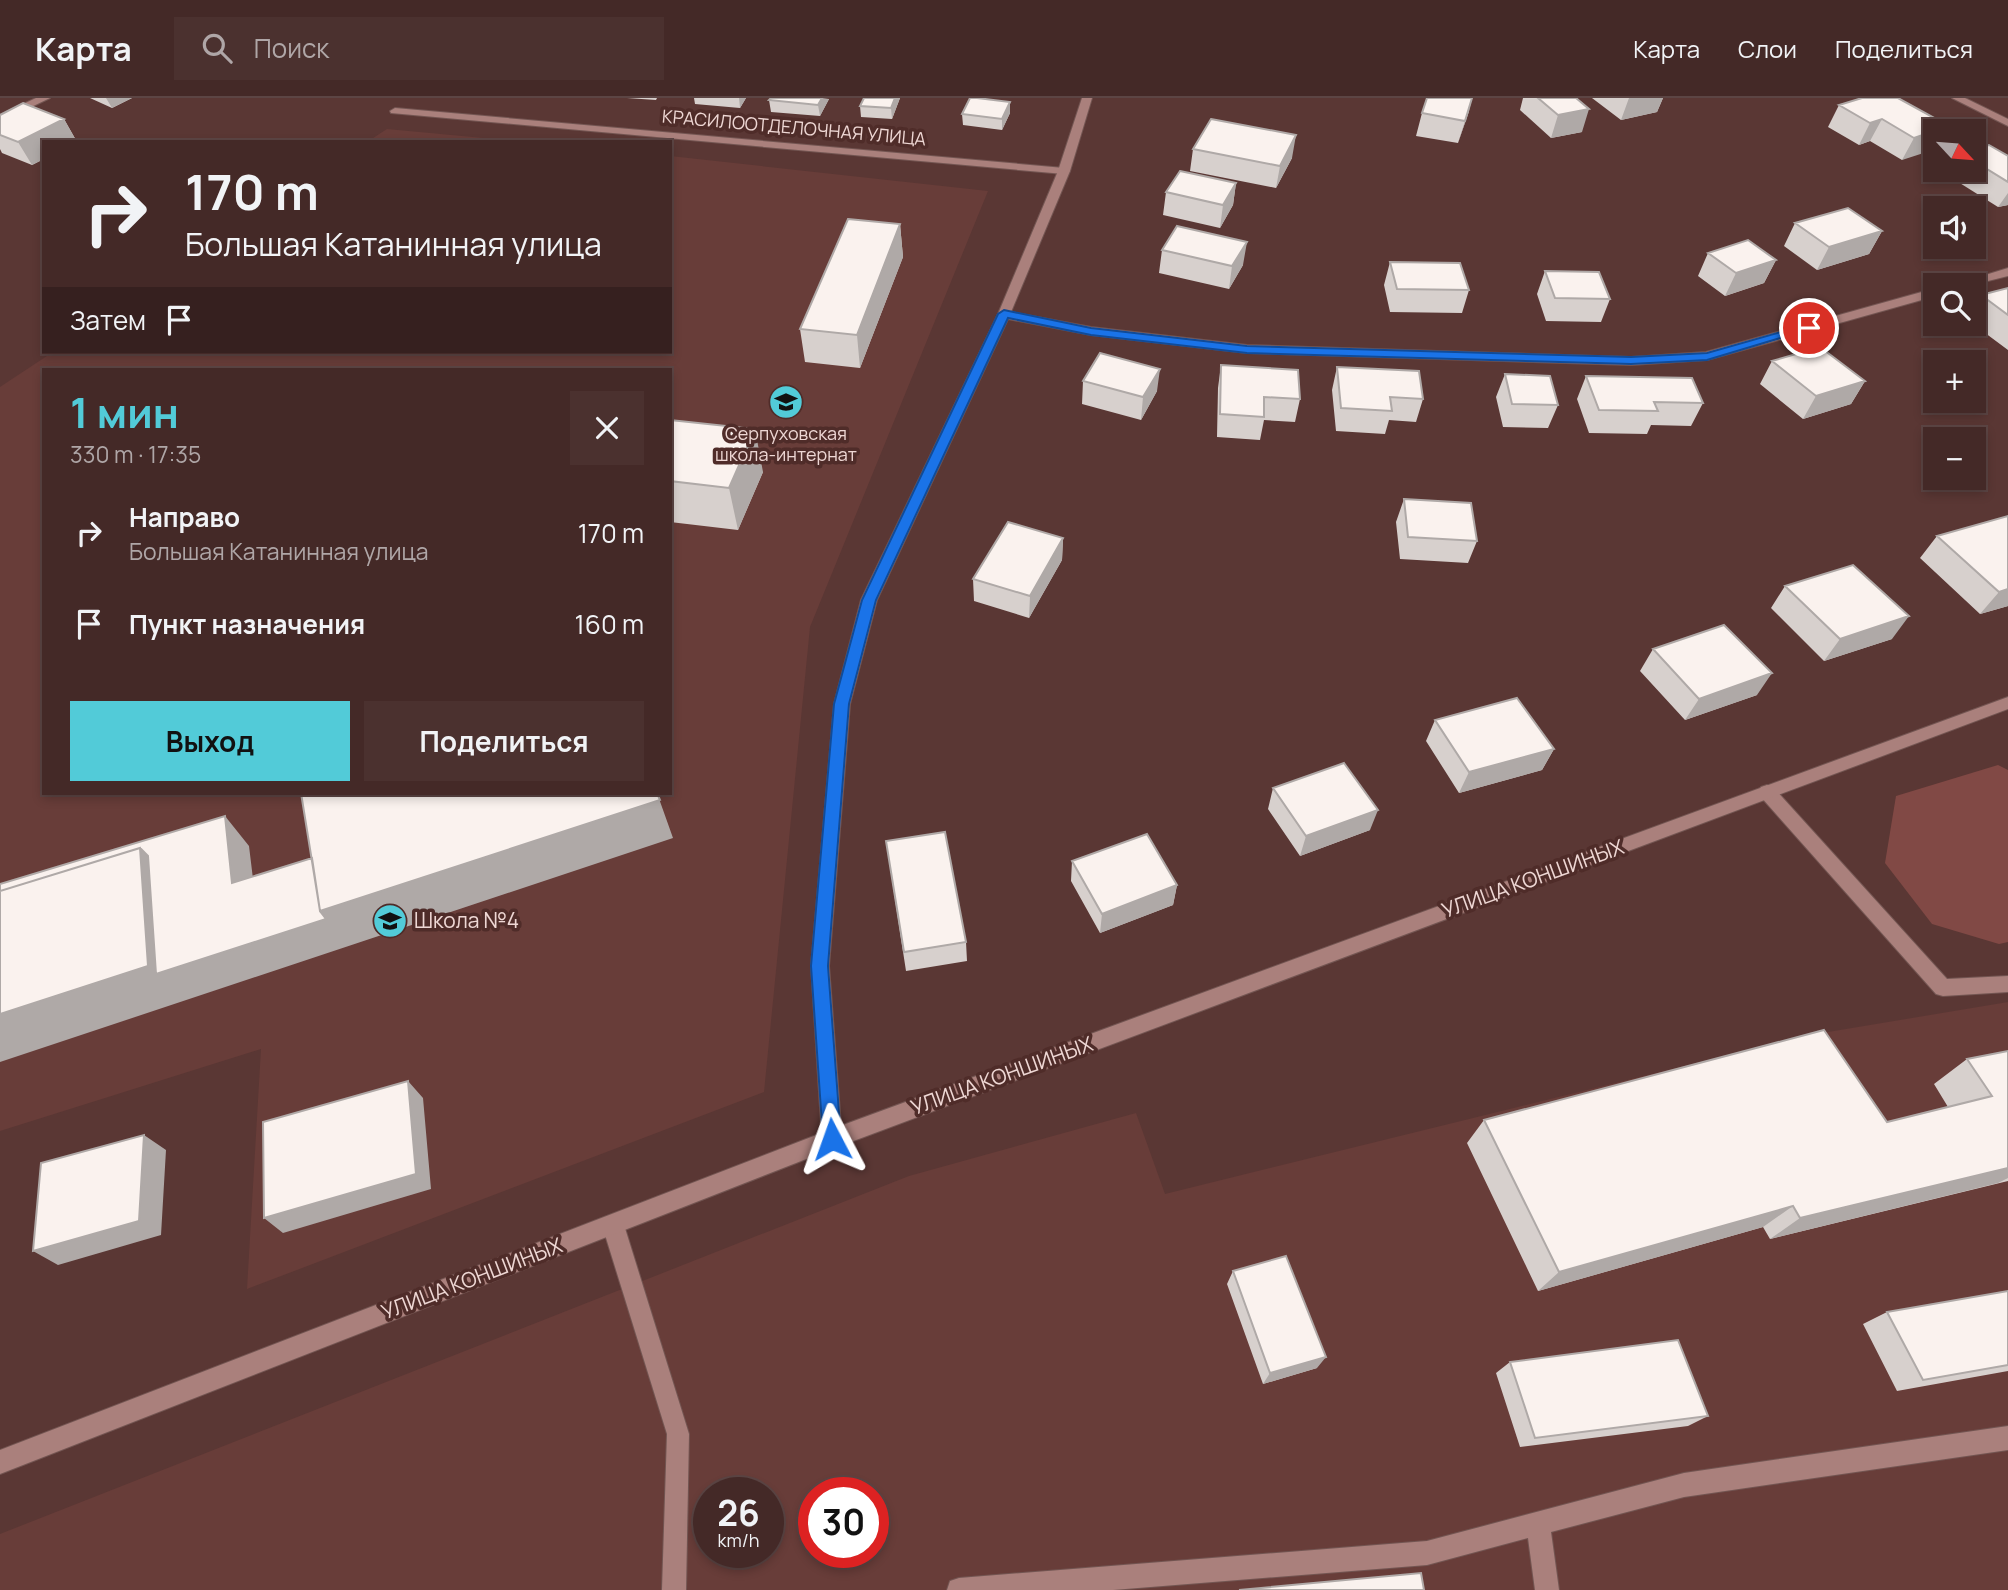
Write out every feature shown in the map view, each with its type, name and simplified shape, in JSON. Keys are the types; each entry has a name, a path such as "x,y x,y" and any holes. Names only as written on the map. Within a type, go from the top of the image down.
{"street":[{"path":"0,119 45,98"},
{"path":"832,1139 820,966 842,704 869,600 1004,314 1064,171 1087,98"},
{"path":"1957,98 2008,123"},
{"name":"КРАСИЛООТДЕЛОЧНАЯ УЛИЦА","path":"395,111 1064,171"},
{"path":"1986,278 2008,272"},
{"path":"1004,314 1091,331 1247,349 1631,361 1707,356 1923,296"},
{"name":"УЛИЦА КОНШИНЫХ","path":"0,1462 832,1139 2008,703"},
{"path":"1767,792 1943,988 2008,984"},
{"path":"613,1225 678,1434 674,1590"},
{"path":"959,1590 1427,1553 1684,1485 2008,1438"},
{"path":"1538,1524 1547,1590"}],"shaded area":[{"path":"387,129 504,140 370,140"},
{"name":"Школа №4","path":"672,156 988,191 810,627 764,1092 247,1289 261,1049 0,1131 0,387 50,354 672,354"},
{"path":"1998,765 2008,770 2008,942 1999,944 1932,924 1885,863 1896,796"},
{"path":"2008,1002 2008,1590 0,1590 0,1534 909,1176 1136,1113 1165,1194 1810,1035"}],"building":[{"path":"822,98 818,105 769,100"},
{"path":"864,98 895,98 891,108 860,106"},
{"path":"970,98 1010,102 1002,119 962,114"},
{"path":"1427,98 1472,98 1465,121 1422,113"},
{"path":"1538,98 1576,98 1589,109 1558,115"},
{"path":"1862,98 1898,98 1936,119 1923,119 1923,135 1914,138 1882,119 1870,123 1839,105"},
{"path":"23,103 64,119 18,142 0,135 0,115"},
{"path":"1211,119 1296,135 1280,166 1193,149"},
{"path":"1986,146 2008,156 2008,182 1986,168"},
{"path":"1180,171 1236,183 1223,205 1166,192"},
{"path":"1848,208 1882,231 1829,247 1795,223"},
{"path":"848,219 900,224 857,335 800,329"},
{"path":"1177,226 1247,242 1232,266 1162,250"},
{"path":"1748,240 1776,260 1736,273 1708,253"},
{"path":"1390,262 1460,263 1469,290 1397,289"},
{"path":"1545,271 1599,272 1610,299 1555,298"},
{"path":"2008,288 2008,315 1986,299 1986,294"},
{"path":"1820,347 1865,381 1816,396 1772,361"},
{"path":"1100,353 1160,369 1143,397 1083,381"},
{"path":"1221,365 1298,370 1300,399 1264,397 1264,417 1220,414"},
{"path":"1337,367 1419,371 1423,399 1390,397 1392,411 1341,408"},
{"path":"1505,374 1550,376 1558,405 1512,404"},
{"path":"1586,376 1692,378 1703,403 1654,402 1658,411 1599,410"},
{"path":"672,420 755,429 729,488 672,481"},
{"path":"1404,499 1471,503 1477,541 1408,537"},
{"path":"2008,516 2008,589 1999,592 1937,536"},
{"path":"1008,522 1063,538 1030,596 973,579"},
{"path":"1853,565 1909,616 1840,639 1785,586"},
{"path":"1724,625 1772,673 1699,699 1653,649"},
{"path":"1517,698 1554,749 1469,772 1435,720"},
{"path":"1344,763 1378,810 1306,836 1273,788"},
{"path":"301,795 658,795 660,800 320,911"},
{"path":"225,816 232,883 312,858 320,911 326,919 156,974 148,856 140,848 0,891 0,884"},
{"path":"945,832 966,942 904,952 886,841"},
{"path":"1147,834 1177,885 1102,914 1072,861"},
{"path":"140,848 148,966 0,1014 0,891"},
{"path":"1824,1030 1887,1122 1992,1096 1967,1059 2008,1051 2008,1168 1800,1218 1793,1206 1559,1272 1484,1120"},
{"path":"408,1081 416,1174 264,1218 263,1122"},
{"path":"144,1135 139,1221 33,1251 41,1163"},
{"path":"1286,1256 1326,1357 1270,1373 1233,1271"},
{"path":"2008,1291 2008,1365 1923,1380 1887,1312"},
{"path":"1678,1340 1708,1416 1535,1438 1510,1362"},
{"path":"1421,1573 1424,1590 1239,1590"}],"place":[{"name":"Серпуховская школа-интернат","path":"786,402"},
{"name":"Школа №4","path":"390,921"}],"route":[{"path":"832,1139 820,966 842,704 869,600 1004,314 1091,331 1247,349 1631,361 1707,356 1809,328"}]}
